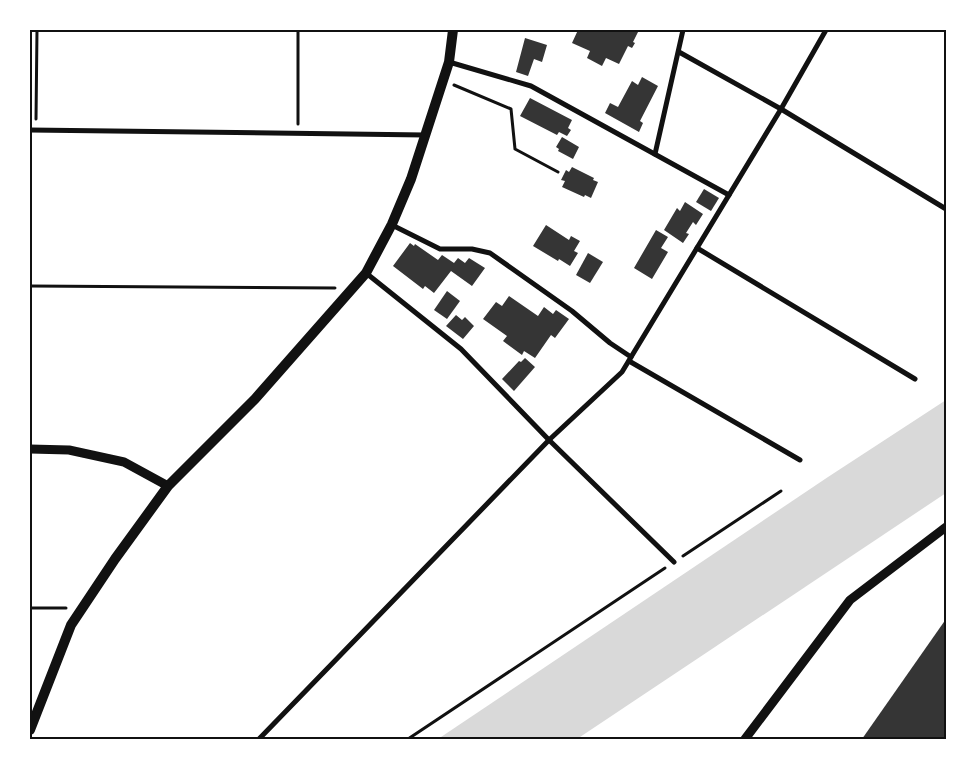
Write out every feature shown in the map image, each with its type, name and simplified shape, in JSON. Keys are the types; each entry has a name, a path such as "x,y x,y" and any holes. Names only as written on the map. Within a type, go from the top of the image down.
{"main road":[{"path":"30,730 71,624 168,486 255,399 366,273 392,224 411,179 449,62 452,30"}],"street":[{"path":"655,154 683,30"},
{"path":"259,739 549,440 622,372 781,109 826,30"},
{"path":"679,52 781,109 946,209"},
{"path":"449,62 531,86 729,195"},
{"path":"33,130 425,135"},
{"path":"392,224 440,249 472,249 490,253 572,311 630,359 800,460"},
{"path":"698,248 915,379"},
{"path":"366,273 461,348 549,440 674,562"},
{"path":"30,449 69,450 124,462 168,486"},
{"path":"745,739 850,600 946,527"}],"path":[{"path":"33,130 37,30"},
{"path":"298,30 298,132"},
{"path":"447,81 511,109 515,149 558,172"},
{"path":"30,286 353,288"},
{"path":"408,739 781,491"},
{"path":"30,608 82,608"}],"shaded area":[{"path":"946,400 946,493 577,739 438,739 828,477"}],"building":[{"path":"578,30 639,30 633,42 635,43 632,48 628,46 619,64 606,58 602,66 587,58 590,51 572,43"},
{"path":"525,38 547,45 542,62 534,59 528,76 516,72"},
{"path":"642,77 658,86 640,121 643,123 639,132 605,113 610,103 618,107 632,81 638,85"},
{"path":"530,98 572,120 568,128 571,130 567,136 559,132 557,135 520,116"},
{"path":"562,137 579,147 573,159 558,151 559,149 556,147"},
{"path":"572,167 598,182 591,198 585,195 584,197 562,187 565,181 561,180 566,170 569,172"},
{"path":"704,189 719,198 711,211 696,202"},
{"path":"685,202 703,214 696,225 693,222 686,233 689,234 683,243 664,230 677,208 680,211"},
{"path":"546,225 569,240 571,236 580,241 574,251 578,253 570,266 533,246"},
{"path":"656,230 668,237 661,248 668,252 652,279 634,268"},
{"path":"410,243 414,246 415,244 438,260 442,255 454,263 458,258 465,263 469,258 485,268 472,286 451,271 434,293 425,286 423,289 393,266"},
{"path":"588,253 603,262 590,283 576,275"},
{"path":"447,291 460,301 447,319 434,310"},
{"path":"509,296 538,316 544,307 553,314 556,310 569,319 555,338 551,335 535,358 524,351 522,355 503,341 507,336 483,319 496,302 502,306"},
{"path":"456,315 462,320 465,317 474,326 463,339 446,326"},
{"path":"525,358 535,367 514,391 502,379 519,361 521,362"},
{"path":"946,619 946,739 862,739"}]}
